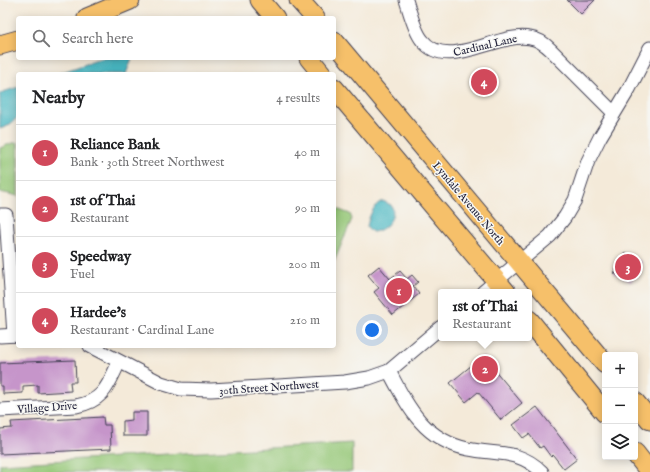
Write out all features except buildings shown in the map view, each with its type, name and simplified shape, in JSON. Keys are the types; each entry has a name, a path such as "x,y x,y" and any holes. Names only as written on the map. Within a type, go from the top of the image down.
{"highway":[{"path":"92,16 130,0"},
{"path":"260,0 273,16"},
{"path":"300,0 312,16"},
{"path":"0,45 16,41"},
{"name":"Lyndale Avenue North","path":"336,43 602,360"},
{"path":"311,60 320,72"},
{"path":"336,90 495,289"},
{"path":"532,324 602,409"},
{"path":"638,406 650,420"},
{"path":"638,457 650,472"}],"street":[{"name":"Cardinal Lane","path":"406,0 421,40 437,51 456,53 519,36 542,42 614,113"},
{"path":"495,289 521,262 550,236 565,217 575,200 588,161 650,48"},
{"path":"0,336 16,335 3,215"},
{"name":"30th Street Northwest","path":"94,348 161,383 174,387 196,390 345,382 369,378 389,371 438,330"},
{"name":"Village Drive","path":"0,410 76,406 88,403 103,392 119,362"},
{"path":"389,371 416,418 426,428 440,438 468,449 514,455 524,459 542,472"}],"green space":[{"path":"16,143 16,196 0,192 0,148"},
{"path":"336,209 350,214 352,219 336,257"},
{"path":"352,443 352,472 0,472 0,464"}],"water":[{"path":"97,60 131,60 127,72 63,72"},
{"path":"16,88 16,119 8,126 0,129 0,93"},
{"path":"383,201 391,205 393,214 389,223 385,227 372,232 367,227 369,219 374,208"}],"place":[{"name":"Hardee's","path":"484,82"},
{"name":"Speedway","path":"628,267"},
{"name":"Reliance Bank","path":"399,291"},
{"name":"1st of Thai","path":"485,369"}]}
